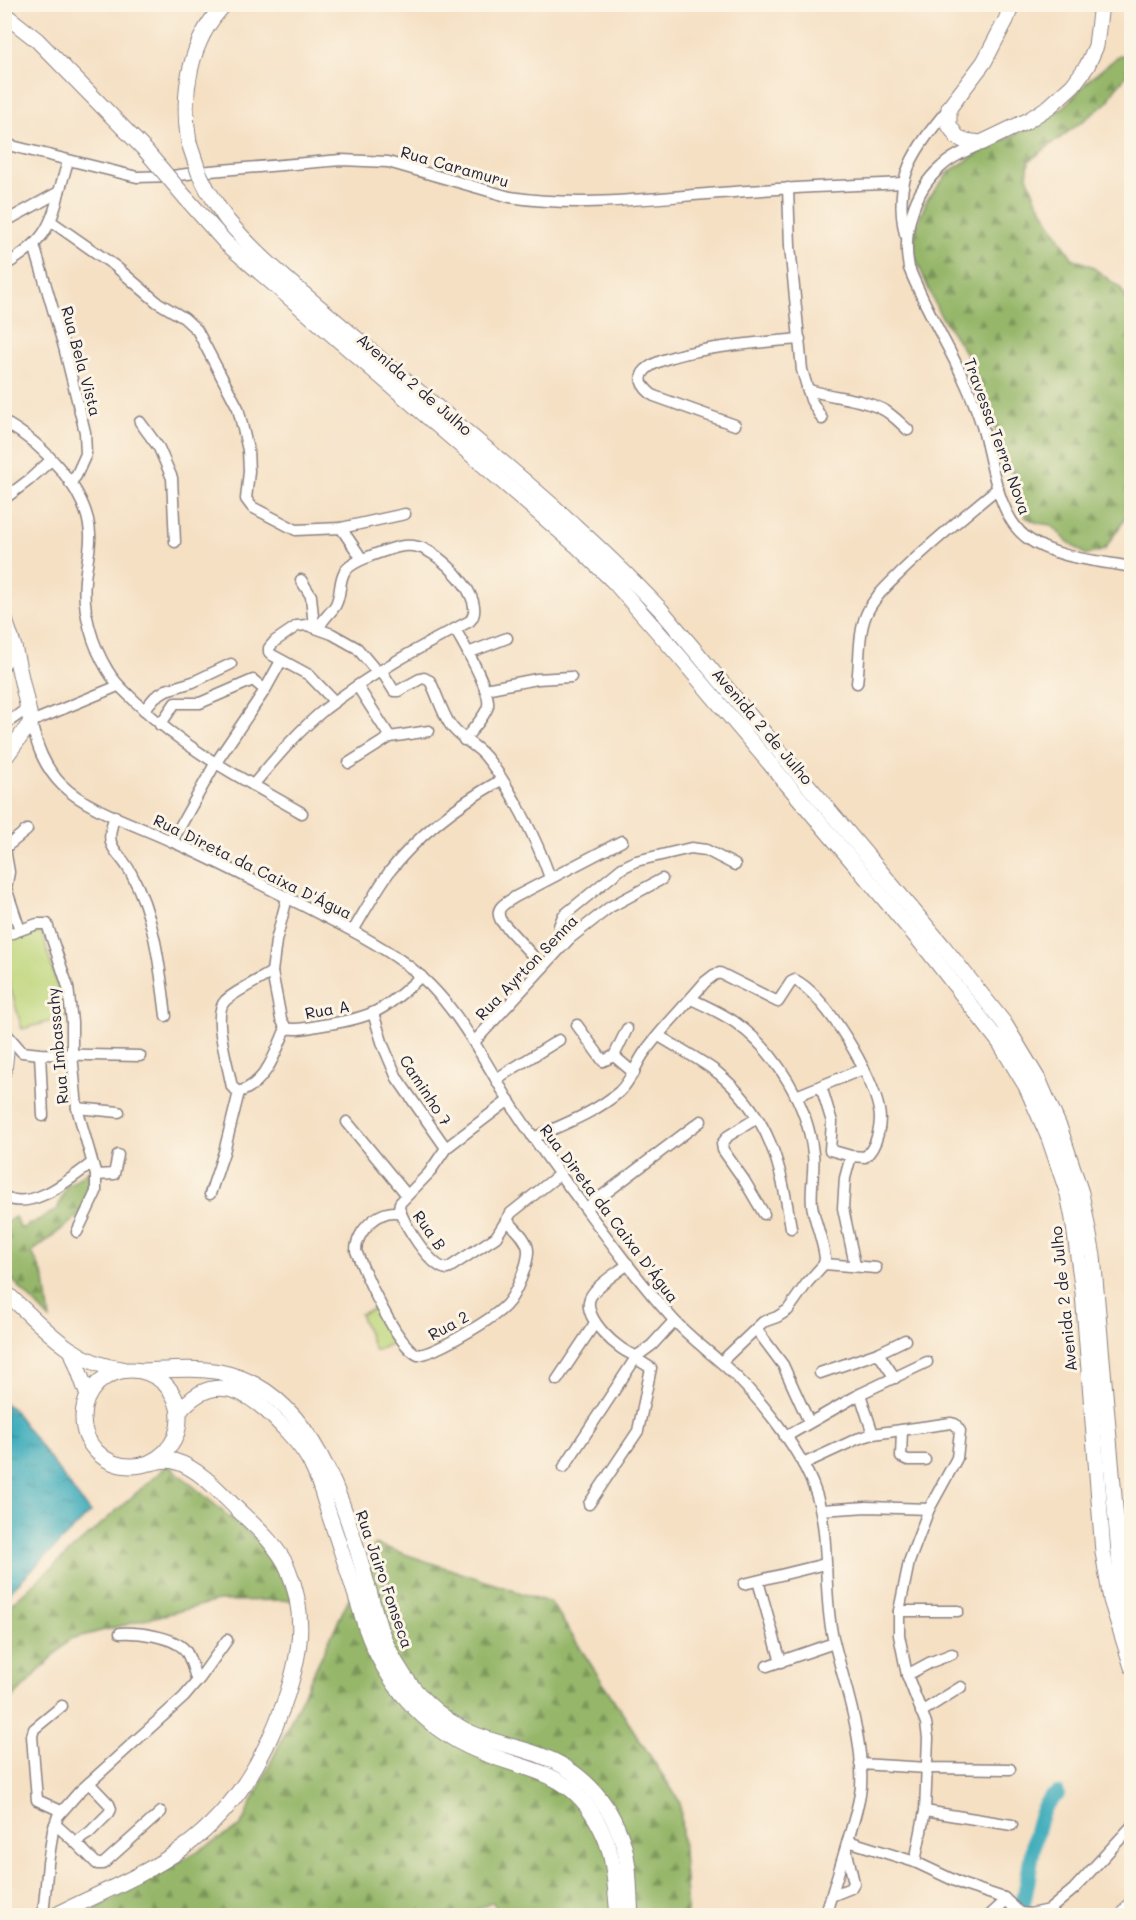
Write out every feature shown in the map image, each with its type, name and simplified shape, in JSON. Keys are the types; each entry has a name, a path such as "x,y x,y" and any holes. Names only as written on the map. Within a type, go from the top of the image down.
{"main road":[{"name":"Avenida 2 de Julho","path":"225,4 211,22 200,43 187,82 185,123 199,173 226,219 270,263 552,504 631,579 667,618 934,936 992,1008 1015,1040 1039,1082 1060,1129 1088,1222 1093,1256 1121,1576 1123,1594 1131,1622"},
{"path":"1012,4 984,62 950,108 949,125 957,137 965,141 981,144 1050,106 1073,85 1087,66 1096,46 1101,4"},
{"name":"Avenida 2 de Julho","path":"4,14 37,40 146,151 226,243 554,526 615,583 757,746 929,952 1000,1043 1036,1108 1068,1194 1083,1293 1103,1552 1111,1600 1131,1667"},
{"path":"4,617 14,647 29,715 4,759"},
{"path":"4,1043 6,1052 4,1071"},
{"path":"4,1291 72,1352 99,1365 156,1377 167,1386 175,1398 179,1412 178,1429 182,1449 198,1474"},
{"path":"72,1352 88,1396"},
{"path":"54,1916 174,1853 197,1837 224,1813 256,1768 293,1679 299,1654 299,1611 295,1590 286,1566 263,1536 224,1496 198,1474 173,1461 138,1466 118,1465 100,1456 91,1446 82,1422 83,1408 88,1396 95,1385 105,1377 116,1372 135,1371"},
{"name":"Rua Jairo Fonseca","path":"135,1371 222,1372 260,1386 287,1409 315,1447 332,1479 380,1629 403,1675 425,1701 456,1725 491,1741 537,1754 569,1768 588,1784 611,1815 624,1845 631,1916"},
{"name":"Rua Jairo Fonseca","path":"179,1412 189,1400 202,1392 212,1388 227,1388 245,1394 256,1401 287,1431 314,1469 370,1640 389,1676 420,1713 448,1736 476,1750 554,1778 579,1797 594,1815 612,1857 618,1916"},
{"path":"151,1463 164,1454 173,1443 178,1429"},
{"path":"1123,1916 1131,1903"}],"street":[{"path":"902,183 916,152 929,132 950,108"},
{"name":"Rua Caramuru","path":"4,144 137,177 152,178 341,160 375,160 510,197 529,200 586,202 788,188 902,183"},
{"path":"906,240 911,216 925,185 947,162 981,144"},
{"path":"4,266 34,245 52,222 68,161"},
{"name":"Travessa Terra Nova","path":"902,183 901,210 909,268 968,387 982,426 998,488 1010,519 1022,534 1035,544 1061,554 1131,567"},
{"path":"788,188 790,246 802,370 807,389 822,419"},
{"path":"4,222 59,192"},
{"path":"52,222 115,266 157,302 184,318 197,330 238,408 248,450 249,471 246,494 249,504 255,509 296,530 341,528 405,514"},
{"name":"Rua Bela Vista","path":"34,245 70,369 87,444 83,462 70,483"},
{"path":"735,425 654,396 644,387 643,375 652,366 686,353 714,347 800,339"},
{"path":"807,389 866,403 885,410 908,430"},
{"path":"4,422 23,434 51,460 70,483 85,509 90,536 84,594 86,609 99,654 118,686 160,725 215,764 302,813"},
{"path":"140,422 159,448 172,478 175,542"},
{"path":"4,499 51,460"},
{"path":"857,683 862,632 870,607 882,591 924,550 998,488"},
{"path":"341,528 362,559"},
{"path":"253,786 303,729 335,702 379,672 472,618 475,607 455,573 427,550 410,546 397,547 362,559 346,570 335,606 316,628"},
{"path":"301,580 311,596 316,628"},
{"path":"335,702 309,675 281,661 269,652 269,648 275,641 297,626 307,625 361,651 394,691 420,679 428,678 448,722 464,740 483,753 501,780 541,851 550,878"},
{"path":"455,629 485,689 488,706 464,740"},
{"path":"468,653 507,638"},
{"path":"4,666 14,647"},
{"path":"172,841 215,764 265,690 281,661"},
{"path":"144,710 166,690 193,682 231,664"},
{"path":"485,689 545,678 571,677"},
{"path":"160,725 175,703 200,703 253,680 265,690"},
{"path":"4,722 118,686"},
{"path":"358,687 390,737"},
{"name":"Rua Direta da Caixa D'Água","path":"29,715 39,750 51,772 76,796 353,931 390,952 422,976 475,1041 533,1138 628,1264 674,1321 709,1354 721,1362 755,1397 803,1464 813,1484 820,1510 828,1612 851,1711 860,1764 859,1797 825,1916"},
{"path":"349,763 390,737 429,731"},
{"path":"353,931 388,874 407,852 456,809 501,780"},
{"path":"115,816 110,830 112,846 131,872 151,925 157,946 166,1016"},
{"path":"20,930 6,888 9,872 5,845 27,830"},
{"path":"543,967 501,921 498,912 502,905 622,841"},
{"path":"569,939 559,926 563,916 636,861 691,848 706,850 735,865"},
{"name":"Rua Ayrton Senna","path":"475,1041 569,939 610,907 662,879"},
{"name":"Rua A","path":"287,898 276,941 272,972 279,1009 286,1028 298,1029 341,1023 373,1013 392,1003 422,976"},
{"name":"Rua Imbassahy","path":"4,936 41,923 49,926 68,987 77,1108 96,1175 96,1192 78,1232"},
{"path":"239,1092 232,1087 219,1019 220,1007 226,999 272,972"},
{"path":"533,1138 606,1102 625,1087 645,1052 691,999 714,975 720,973 778,1002 791,982 795,980 806,987 838,1026 863,1069 877,1101 880,1118 876,1138 869,1153 860,1158 830,1150 832,1122 821,1086"},
{"path":"691,999 723,1014 749,1034 766,1051 796,1096 813,1152 812,1204 824,1249 824,1264 788,1310 777,1317 767,1319 721,1362"},
{"name":"Caminho 7","path":"373,1013 397,1078 446,1148"},
{"path":"577,1025 603,1061 614,1056 627,1029"},
{"path":"210,1194 224,1152 239,1092 255,1082 267,1069 286,1028"},
{"path":"4,1031 20,1051 40,1054 140,1056"},
{"path":"659,1036 716,1072 736,1090 757,1118 780,1166 790,1228"},
{"path":"496,1079 559,1040"},
{"path":"40,1054 43,1116"},
{"path":"614,1056 634,1073"},
{"path":"796,1096 863,1069"},
{"name":"Rua B","path":"509,1100 446,1148 429,1173 400,1203 400,1214 408,1228 430,1257 445,1269 456,1265 496,1237 516,1209 560,1174"},
{"path":"77,1108 119,1112"},
{"path":"757,1118 728,1136 722,1143 723,1150 764,1214"},
{"path":"586,1208 701,1121"},
{"path":"347,1122 407,1195"},
{"path":"96,1175 114,1174 118,1155"},
{"path":"851,1156 842,1200 855,1266"},
{"path":"4,1196 15,1202 28,1201 56,1188 92,1163"},
{"name":"Rua 2","path":"400,1214 389,1212 368,1225 361,1234 356,1251 397,1334 410,1351 418,1355 432,1351 480,1324 505,1306 513,1297 528,1251 525,1241 507,1220"},
{"path":"589,1504 638,1431 651,1368 623,1350 595,1323 590,1312 589,1300 592,1295 628,1264"},
{"path":"824,1264 876,1268"},
{"path":"564,1467 636,1357 652,1345 674,1321"},
{"path":"557,1380 595,1323"},
{"path":"756,1329 783,1365 809,1422"},
{"path":"820,1373 878,1353 905,1340"},
{"path":"878,1353 895,1378"},
{"path":"785,1437 860,1394 927,1362"},
{"path":"860,1394 873,1434"},
{"path":"803,1464 856,1439 873,1434 951,1424 958,1426 960,1431 957,1458 929,1509 909,1562 899,1611 899,1635 907,1676 928,1730 925,1811 915,1862"},
{"path":"902,1430 902,1457 908,1460 924,1460"},
{"path":"820,1510 867,1507 929,1509"},
{"path":"744,1584 825,1564"},
{"path":"758,1581 781,1662"},
{"path":"899,1611 958,1611"},
{"path":"120,1633 139,1632 176,1643 186,1652 197,1682"},
{"path":"43,1916 54,1824 62,1811 89,1783 178,1703 197,1682 227,1640"},
{"path":"767,1666 834,1643"},
{"path":"907,1676 931,1662 952,1654"},
{"path":"921,1712 961,1687"},
{"path":"62,1706 34,1729 32,1736 37,1800 62,1811"},
{"path":"860,1764 1010,1769"},
{"path":"75,1842 89,1833 111,1809 89,1783"},
{"path":"925,1811 1012,1825"},
{"path":"54,1824 97,1864 103,1864 161,1812"},
{"path":"831,1896 850,1888 854,1882 847,1845 915,1862 964,1885 1004,1898 1020,1913 1030,1914 1049,1910 1074,1889 1131,1826"},
{"path":"1119,1838 1131,1832"},
{"path":"989,1916 1004,1898"}],"green space":[{"path":"1120,55 1131,58 1131,70 1107,103 1029,161 1027,176 1036,199 1072,258 1091,266 1120,288 1131,305 1131,510 1104,550 1086,555 1051,525 1038,523 1025,517 1013,478 967,355 938,311 914,254 915,230 927,200 950,171 985,149 1038,124 1063,108 1090,79"},
{"path":"42,932 66,1017 22,1029 5,968 5,942"},
{"path":"88,1171 92,1197 76,1218 32,1252 45,1280 50,1320 5,1272 5,1223 15,1217 21,1229 57,1210 66,1187"},
{"path":"379,1307 395,1342 375,1351 360,1314"},
{"path":"168,1465 265,1547 294,1600 218,1601 70,1639 5,1706 4,1610"},
{"path":"375,1544 551,1603 680,1802 687,1915 499,1915 493,1902 465,1916 84,1916 240,1827"}],"water":[{"path":"5,1404 12,1408 90,1513 5,1596"}],"waterway":[{"path":"1019,1916 1039,1820 1045,1805 1057,1794"}]}
